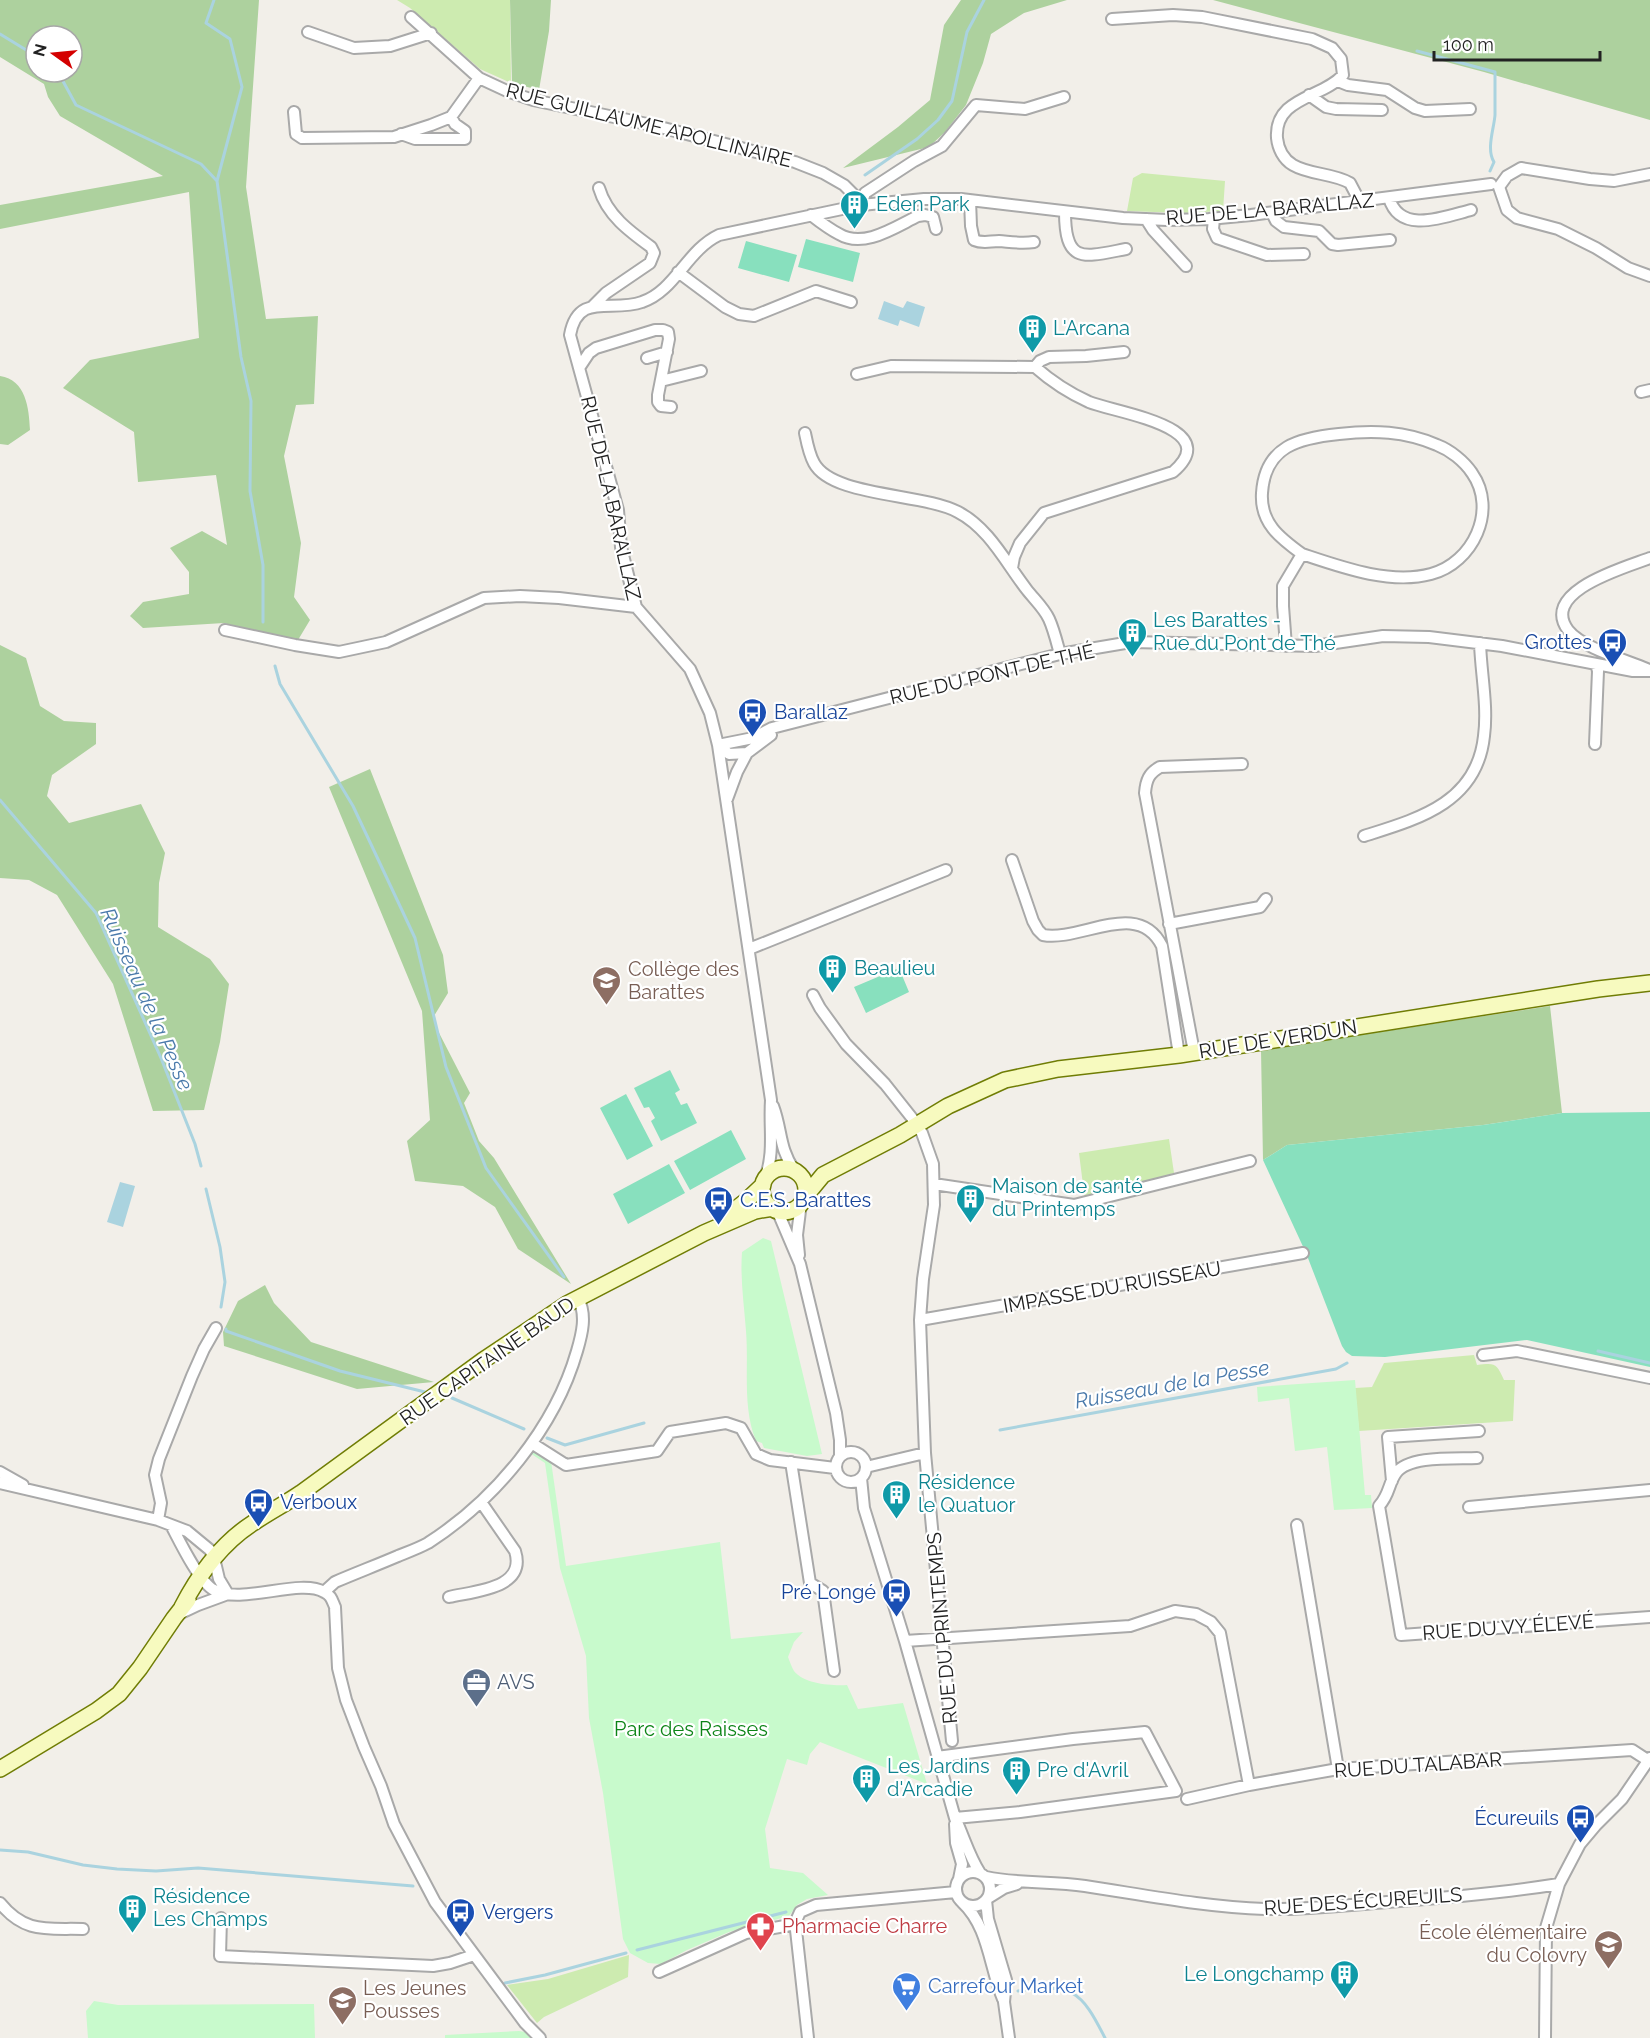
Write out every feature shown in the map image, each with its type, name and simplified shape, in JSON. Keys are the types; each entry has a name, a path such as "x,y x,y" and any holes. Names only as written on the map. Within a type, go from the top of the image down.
{"main road":[{"name":"RUE DE VERDUN","path":"802,1201 823,1176 900,1135 915,1124 1005,1080 1058,1070 1187,1054 1650,983"},
{"name":"RUE DE VERDUN","path":"796,1172 822,1167 898,1128 915,1124"},
{"path":"778,1169 796,1172 804,1182 802,1201 793,1210 775,1209 763,1196 764,1182 778,1169"},
{"name":"RUE CAPITAINE BAUD","path":"704,1233 742,1205 764,1182"},
{"name":"RUE CAPITAINE BAUD","path":"0,1769 96,1711 119,1694 140,1668 229,1541 253,1523 281,1507 508,1343 578,1298 704,1233 755,1210 775,1209"}],"street":[{"path":"1112,19 1173,15 1203,17 1312,39 1332,48 1341,59 1343,75 1338,81 1296,101 1284,112 1278,121 1278,145 1282,155 1290,164 1350,183 1360,202"},
{"name":"RUE GUILLAUME APOLLINAIRE","path":"411,17 479,78 507,91 533,100 652,125 795,162 844,185 861,205"},
{"path":"308,32 354,48 390,46 431,33"},
{"path":"294,112 297,134 302,138 393,137 452,117 479,78"},
{"path":"1338,81 1348,85 1387,90 1415,108 1425,111 1470,110"},
{"path":"1309,95 1326,107 1382,110"},
{"path":"861,205 865,193 942,146 976,105 1025,109 1064,97"},
{"path":"401,135 415,140 465,139 465,131 455,124 452,117"},
{"path":"1650,174 1614,181 1521,168 1507,176 1499,187 1507,210 1517,218 1558,230 1596,248 1628,268 1650,276"},
{"name":"RUE DE LA BARALLAZ","path":"771,1100 718,745 713,725 703,694 690,669 636,607 621,547 618,510 570,335 572,323 583,310 593,306 643,302 667,285 707,241 719,236 861,205 924,199 970,201 1146,219 1214,219 1491,184"},
{"path":"593,306 606,293 650,263 654,253 651,247 611,214 599,188"},
{"path":"1389,198 1392,209 1411,221 1471,210"},
{"path":"970,201 970,226 975,240 1018,244 1034,242"},
{"path":"1065,212 1065,232 1072,248 1081,256 1094,256 1126,249"},
{"path":"1272,213 1284,227 1319,231 1332,244 1390,240"},
{"path":"812,215 840,236 854,240 867,239 918,216 933,217 936,228"},
{"path":"1146,219 1185,266"},
{"path":"1214,219 1213,229 1217,238 1267,255 1304,255"},
{"path":"678,272 725,307 739,314 754,316 816,291 851,302"},
{"path":"579,368 589,353 596,348 655,330 668,332 669,339 658,402 661,406 671,407"},
{"path":"647,358 667,352"},
{"path":"1035,367 1040,361 1049,357 1124,352"},
{"path":"857,374 891,366 1035,367 1050,380 1083,399 1175,430 1185,441 1188,452 1185,462 1173,472 1044,513 1020,543 1012,568"},
{"path":"661,381 701,371"},
{"path":"1383,431 1422,438 1459,459 1472,473 1479,488 1482,502 1481,522 1475,538 1459,560 1445,570 1417,577 1378,575 1302,554 1275,533 1263,513 1262,501 1264,479 1270,464 1285,448 1298,441 1311,437 1383,431"},
{"path":"805,433 814,465 837,482 862,490 935,502 958,512 975,523 1012,568 1049,619 1060,654"},
{"path":"1286,646 1284,586 1302,554"},
{"path":"1650,558 1586,584 1572,595 1564,609 1564,622 1569,631 1584,642 1650,671"},
{"path":"225,630 339,652 386,642 484,598 549,597 636,607"},
{"name":"RUE DU PONT DE THÉ","path":"718,745 753,738 772,728 1060,654 1142,641 1315,646 1383,636 1429,637 1633,671 1650,671"},
{"path":"1365,836 1408,822 1442,806 1455,795 1473,771 1484,737 1485,713 1480,644"},
{"path":"1595,744 1598,671 1596,664"},
{"path":"713,725 738,741"},
{"name":"RUE DU PONT DE THÉ","path":"726,802 747,753 783,726"},
{"path":"718,745 729,754 747,753"},
{"path":"1187,1054 1169,924 1145,783 1151,772 1160,767 1242,764"},
{"path":"1012,860 1034,921 1043,935 1060,935 1125,922 1137,924 1157,937 1162,946 1187,1054"},
{"path":"749,949 946,870"},
{"path":"1169,924 1260,907 1266,899"},
{"name":"RUE DU PRINTEMPS","path":"813,994 820,1008 846,1044 885,1084 915,1124 933,1164 934,1205 923,1279 920,1320 925,1453 952,1741"},
{"path":"771,1100 779,1121 783,1151 796,1172"},
{"path":"764,1182 772,1154 771,1100"},
{"path":"934,1184 1074,1205 1250,1161"},
{"path":"802,1201 797,1235 800,1264 836,1413 840,1456 835,1468 864,1508"},
{"path":"775,1209 800,1264"},
{"name":"IMPASSE DU RUISSEAU","path":"920,1320 1303,1253"},
{"path":"324,1592 335,1582 427,1543 481,1502 531,1446 564,1390 576,1355 583,1322 582,1308 578,1298"},
{"path":"158,1520 161,1503 155,1475 159,1459 192,1376 216,1328"},
{"path":"1483,1355 1517,1351 1650,1378"},
{"path":"836,1413 853,1452"},
{"path":"531,1446 566,1465 657,1451 670,1432 726,1423 741,1428 756,1454 770,1460 835,1468"},
{"path":"1392,1481 1388,1437 1479,1431"},
{"path":"840,1456 846,1452 860,1454 866,1467 861,1478 856,1482 845,1481"},
{"path":"866,1467 925,1453"},
{"path":"1392,1481 1398,1471 1414,1461 1477,1458"},
{"path":"791,1462 810,1583 823,1591 834,1671"},
{"path":"0,1472 34,1491"},
{"path":"861,1478 864,1508 905,1641 955,1818 971,1860 990,1887 987,1899 988,1919 1006,1980 1004,2002 1009,2038"},
{"name":"RUE DU VY ÉLEVÉ","path":"1392,1481 1387,1497 1379,1506 1401,1635 1650,1617"},
{"path":"0,1483 158,1520 187,1531 210,1550 219,1579 228,1594"},
{"path":"1469,1508 1650,1490"},
{"path":"449,1597 496,1586 510,1579 515,1570 517,1560 515,1551 481,1502"},
{"path":"171,1525 202,1580 215,1592 228,1594 304,1588 324,1592 331,1597 335,1606 338,1668 346,1700 381,1785 394,1824 435,1902 528,2027 540,2038"},
{"path":"1297,1526 1338,1769"},
{"path":"178,1612 228,1594"},
{"path":"905,1641 1130,1626 1175,1611 1196,1614 1211,1622 1220,1633 1249,1785"},
{"path":"937,1757 1145,1732 1176,1791 1020,1812 955,1818"},
{"name":"RUE DU TALABAR","path":"1187,1799 1338,1769 1632,1750 1649,1760"},
{"path":"1545,2038 1545,1928 1557,1890 1580,1844 1622,1799 1649,1760"},
{"path":"955,1818 956,1843 962,1864 956,1892 980,1926 1004,2002"},
{"path":"959,1879 967,1873 983,1875"},
{"name":"RUE DES ÉCUREUILS","path":"983,1875 1023,1882 1083,1886 1171,1899 1264,1909 1312,1908 1525,1890 1557,1890"},
{"name":"RUE DES ÉCUREUILS","path":"987,1899 1004,1888 1023,1882"},
{"path":"808,2038 796,1924 800,1912 808,1907 956,1892"},
{"path":"962,1902 973,1907 982,1904 987,1899"},
{"path":"0,1903 10,1916 30,1926 83,1929"},
{"path":"221,1918 220,1956 433,1966 450,1964 474,1955"},
{"path":"659,1972 747,1933 796,1924"}],"green space":[{"path":"0,0 259,0 246,187 266,319 318,316 314,404 296,405 284,456 301,543 294,597 310,620 295,645 224,623 143,628 130,616 143,602 189,594 189,572 170,548 202,531 227,545 216,475 138,482 134,432 63,388 90,360 199,338 189,192 0,229 0,205 163,176 60,116 48,97 44,84 84,84 84,24 24,24 24,72 0,57"},
{"path":"397,0 510,0 511,83 480,69 410,8"},
{"path":"510,0 551,0 549,31 539,90 512,83"},
{"path":"961,0 1067,0 1024,13 991,34 983,63 966,105 945,132 929,147 843,168 930,100 944,25"},
{"path":"1213,0 1650,0 1650,120 1484,72"},
{"path":"1142,173 1225,181 1223,211 1182,213 1127,211 1133,178"},
{"path":"806,239 860,253 853,282 798,267"},
{"path":"746,241 797,255 789,282 738,268"},
{"path":"0,376 16,383 21,389 29,413 30,430 8,445 0,444"},
{"path":"0,645 26,658 40,706 64,721 96,723 96,744 52,775 47,796 69,823 141,804 165,853 159,883 158,927 210,959 229,984 220,1042 204,1110 153,1111 113,984 57,895 29,880 0,878"},
{"path":"370,769 443,955 448,993 434,1016 437,1029 470,1093 464,1103 479,1141 494,1158 571,1284 518,1249 495,1207 463,1186 415,1181 407,1141 430,1120 422,1011 329,787"},
{"path":"899,968 909,992 866,1013 854,987"},
{"path":"1550,1006 1562,1113 1483,1125 1287,1145 1263,1160 1261,1050"},
{"path":"670,1070 680,1090 675,1093 681,1105 687,1103 697,1123 661,1141 651,1121 655,1118 649,1107 644,1108 634,1088"},
{"path":"626,1094 653,1146 627,1160 600,1108"},
{"path":"1650,1112 1650,1367 1527,1340 1385,1357 1352,1356 1342,1346 1306,1253 1263,1160 1287,1145 1483,1125 1562,1113"},
{"path":"731,1130 746,1159 690,1190 674,1161"},
{"path":"1169,1139 1174,1173 1085,1201 1079,1153"},
{"path":"669,1164 685,1193 628,1224 613,1194"},
{"path":"763,1238 771,1241 822,1454 807,1456 764,1448 762,1443 756,1441 752,1428 747,1401 747,1345 742,1252"},
{"path":"265,1285 274,1303 311,1342 434,1382 357,1389 224,1346 223,1332 238,1301"},
{"path":"1474,1355 1477,1365 1495,1365 1504,1380 1515,1380 1513,1421 1359,1431 1355,1388 1372,1387 1384,1363"},
{"path":"1355,1380 1365,1495 1371,1495 1372,1508 1334,1510 1327,1447 1295,1451 1289,1398 1258,1402 1257,1387"},
{"name":"Parc des Raisses","path":"533,1449 551,1461 566,1566 720,1542 731,1639 803,1632 794,1642 788,1657 793,1670 804,1679 819,1683 847,1685 858,1709 903,1703 927,1784 820,1742 810,1754 807,1765 787,1759 765,1829 770,1868 803,1873 828,1895 807,1899 797,1905 789,1916 729,1932 661,1964 648,1963 630,1953 623,1939 603,1793 589,1718 586,1656 560,1568 545,1463 530,1453"},
{"path":"629,1955 628,1977 544,2017 537,2023 507,1985 548,1979"},
{"path":"94,2001 118,2005 314,2004 315,2038 88,2038 86,2011"},
{"path":"519,2031 533,2038 445,2038 445,2035"}],"water":[{"path":"884,301 903,308 907,301 925,307 919,327 900,320 898,326 878,319"},
{"path":"120,1182 135,1186 123,1227 107,1222"}],"waterway":[{"path":"214,0 206,23 230,39 242,87 217,181"},
{"path":"865,175 917,139 938,120 952,101 967,32 984,0"},
{"path":"0,34 24,49"},
{"path":"1417,51 1495,72 1495,115 1491,145 1494,162 1490,171"},
{"path":"65,84 76,105 201,164 217,181 241,357 251,401 250,491 263,565 263,622"},
{"path":"275,666 280,684 353,806 415,938 446,1067 486,1168 564,1277"},
{"name":"Ruisseau de la Pesse","path":"0,800 96,913 161,1058 195,1144 201,1166"},
{"name":"Ruisseau de la Pesse","path":"206,1189 220,1247 225,1282 221,1307"},
{"name":"Ruisseau de la Pesse","path":"226,1329 226,1331 340,1371 425,1392"},
{"name":"Ruisseau de la Pesse","path":"1598,1351 1650,1363"},
{"name":"Ruisseau de la Pesse","path":"1000,1430 1336,1369 1347,1363"},
{"name":"Ruisseau de la Pesse","path":"452,1398 524,1429"},
{"name":"Ruisseau de la Pesse","path":"547,1438 565,1445 644,1423"},
{"path":"0,1850 28,1852 83,1865 117,1869 156,1871 198,1868 413,1886"},
{"path":"637,1950 786,1912"},
{"path":"505,1983 545,1975 626,1953"},
{"path":"1018,1991 1051,1988 1073,1993 1089,2009 1105,2038"}],"place":[{"name":"Eden Park","path":"855,230"},
{"name":"L'Arcana","path":"1032,354"},
{"name":"Les Barattes - Rue du Pont de Thé","path":"1132,658"},
{"name":"Grottes","path":"1613,668"},
{"name":"Barallaz","path":"753,738"},
{"name":"Beaulieu","path":"833,994"},
{"name":"Collège des Barattes","path":"607,1006"},
{"name":"Maison de santé du Printemps","path":"971,1224"},
{"name":"C.E.S. Barattes","path":"719,1226"},
{"name":"Résidence le Quatuor","path":"897,1520"},
{"name":"Verboux","path":"259,1528"},
{"name":"Pré Longé","path":"897,1618"},
{"name":"AVS","path":"476,1708"},
{"name":"Pre d'Avril","path":"1016,1796"},
{"name":"Les Jardins d'Arcadie","path":"866,1804"},
{"name":"Écureuils","path":"1580,1844"},
{"name":"Résidence Les Champs","path":"132,1934"},
{"name":"Vergers","path":"461,1938"},
{"name":"Pharmacie Charre","path":"761,1952"},
{"name":"École élémentaire du Colovry","path":"1608,1970"},
{"name":"Le Longchamp","path":"1345,2000"},
{"name":"Carrefour Market","path":"907,2012"},
{"name":"Les Jeunes Pousses","path":"342,2026"}]}
